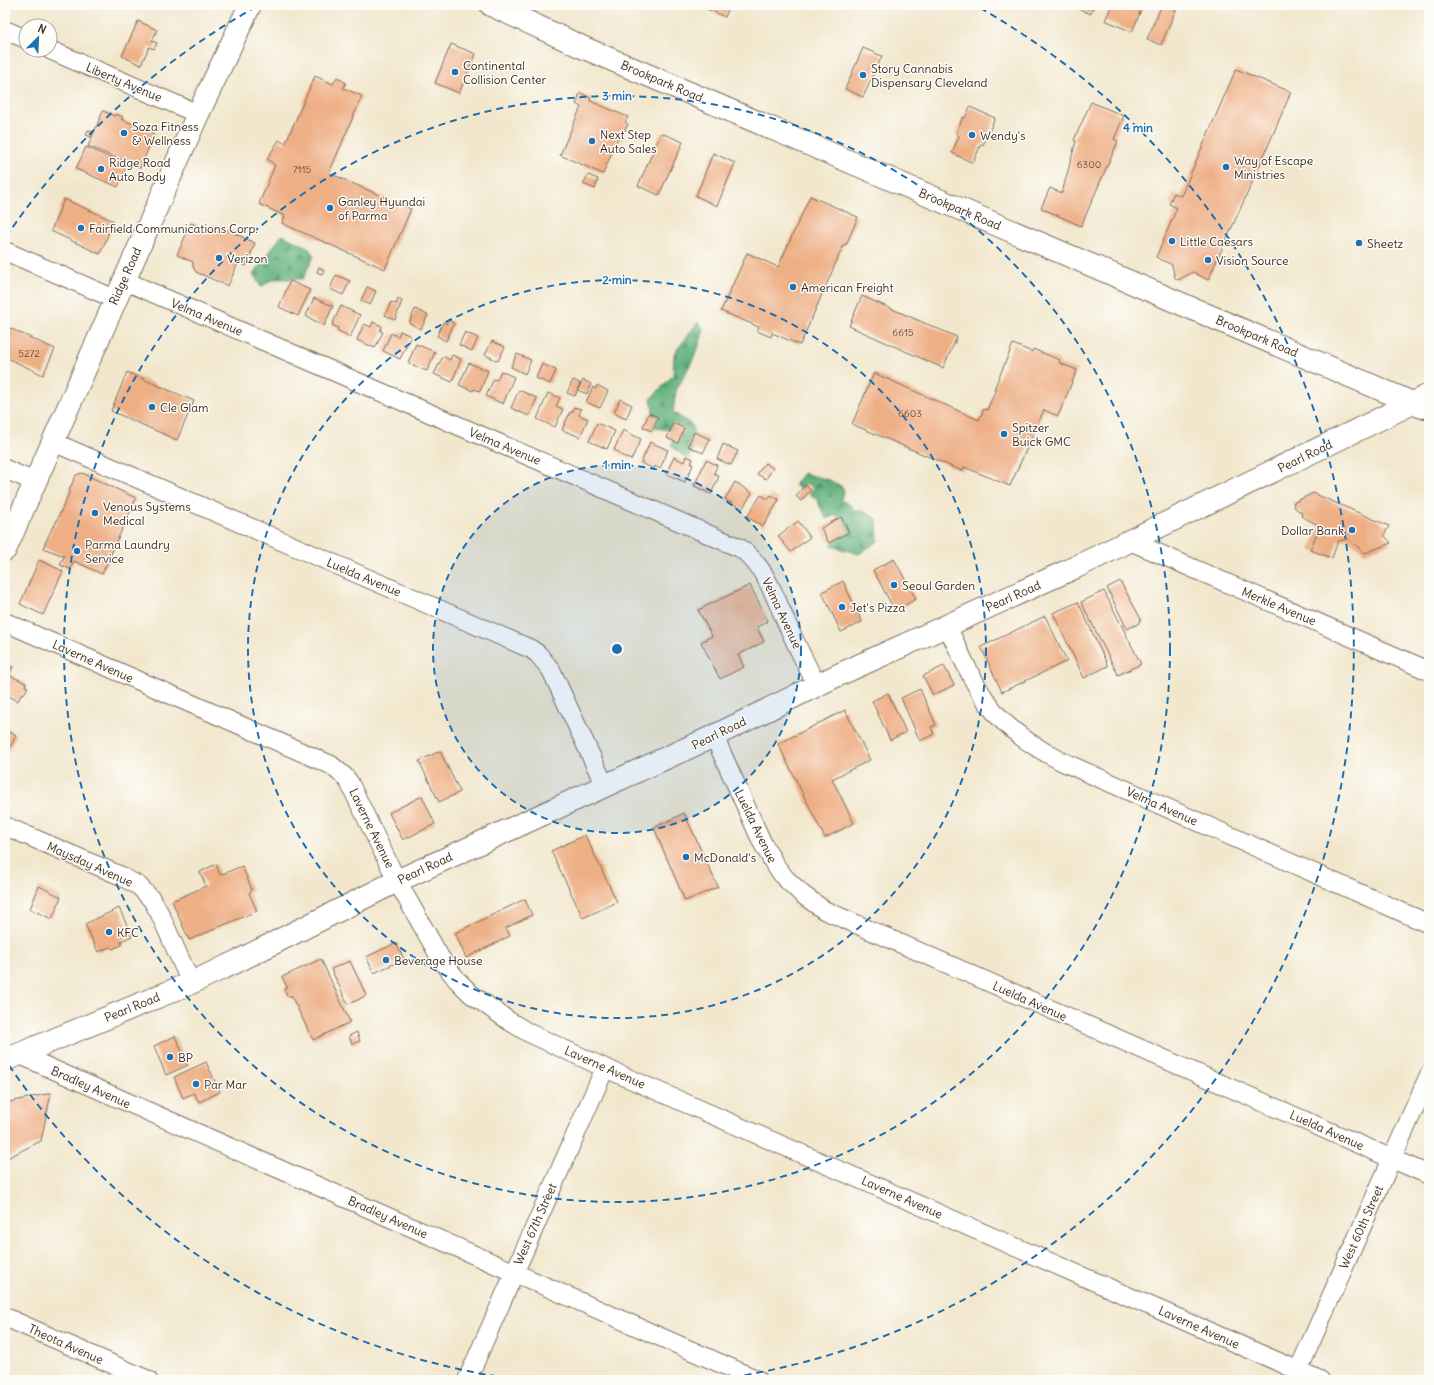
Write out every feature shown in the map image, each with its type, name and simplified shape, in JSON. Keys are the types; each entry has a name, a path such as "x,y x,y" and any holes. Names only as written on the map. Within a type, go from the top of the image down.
{"main road":[{"name":"Ridge Road","path":"5,550 198,114 250,5"},
{"name":"Brookpark Road","path":"491,5 611,59 1424,403"},
{"name":"Pearl Road","path":"11,1057 191,983 397,881 714,736 817,685 1049,580 1424,403"}],"street":[{"path":"5,30 18,36"},
{"name":"Liberty Avenue","path":"58,53 198,114"},
{"name":"Velma Avenue","path":"5,251 119,290 740,548 749,554 763,572 817,685"},
{"name":"Luelda Avenue","path":"53,442 531,649 538,654 551,670 605,786"},
{"path":"5,469 35,482"},
{"name":"Merkle Avenue","path":"1130,541 1429,671"},
{"name":"Laverne Avenue","path":"5,622 331,765 349,782 397,881 441,959 457,980 471,994 509,1022 529,1033 605,1068 1296,1375 1320,1380"},
{"name":"Velma Avenue","path":"947,626 981,693 993,710 1014,731 1034,747 1061,761 1429,924"},
{"name":"Luelda Avenue","path":"714,736 762,842 775,865 795,888 817,906 1429,1175"},
{"name":"Maysday Avenue","path":"5,826 120,875 139,886 152,900 159,912 191,983"},
{"name":"Bradley Avenue","path":"11,1057 758,1380"},
{"name":"West 67th Street","path":"467,1380 513,1273 605,1068"},
{"name":"West 60th Street","path":"1296,1375 1429,1075"},
{"name":"Theota Avenue","path":"5,1317 148,1380"}],"green space":[{"path":"282,235 308,247 314,256 303,279 273,279 261,287 253,274"},
{"path":"698,322 704,330 697,352 676,391 673,412 692,425 695,443 693,450 687,459 671,445 677,434 682,433 676,424 669,430 655,428 651,399 673,375 674,354"},
{"path":"803,473 830,481 844,489 841,500 850,505 855,511 863,511 877,519 878,541 859,554 831,546 836,538 841,524 837,515 826,519 817,500 809,493 814,488 807,484 800,489 794,485"}],"building":[{"path":"698,5 730,5 725,17"},
{"path":"1069,5 1097,5 1095,8 1093,7 1091,14"},
{"path":"1112,5 1143,5 1132,32 1105,20"},
{"path":"1162,5 1178,5 1161,45 1147,39"},
{"path":"138,21 157,30 152,41 157,43 154,49 149,47 141,65 122,56"},
{"path":"451,44 476,54 459,93 435,83"},
{"path":"863,48 882,56 863,97 845,89"},
{"path":"1236,69 1291,92 1257,172 1208,280 1193,272 1178,280 1175,278 1172,265 1156,257 1177,208 1169,204 1174,193 1181,196"},
{"path":"315,76 333,84 337,77 346,83 343,88 362,96 329,173 411,209 385,269 282,223 285,216 259,204 275,165 267,159 279,140 285,144"},
{"path":"580,93 591,98 590,101 628,117 625,122 628,124 621,139 618,138 603,174 560,155 581,107 576,104"},
{"path":"1091,102 1124,116 1114,139 1118,141 1081,226 1041,208 1050,188 1062,193 1076,141 1074,140"},
{"name":"Wendy's","path":"970,107 995,118 973,163 952,153 959,136 956,134 963,117 965,118"},
{"path":"103,111 115,116 116,114 123,117 121,119 152,132 151,134 154,135 140,168 88,146"},
{"path":"88,130 93,132 91,137 86,135"},
{"path":"661,133 683,142 659,195 638,186"},
{"path":"86,147 127,165 118,187 76,169"},
{"path":"713,153 735,163 717,206 696,196"},
{"path":"588,175 598,179 595,189 583,184"},
{"path":"810,196 858,217 846,245 844,244 800,345 772,333 771,337 757,331 759,327 721,311 747,253 778,267"},
{"path":"64,199 114,221 100,254 51,231"},
{"path":"191,223 207,230 212,226 219,226 255,243 246,266 238,263 228,286 196,272 193,267 193,262 177,255"},
{"path":"319,267 324,270 322,274 317,272"},
{"path":"336,275 350,281 343,295 330,289"},
{"path":"290,281 310,290 298,316 279,307"},
{"path":"367,287 376,291 370,305 361,301"},
{"path":"862,296 957,337 943,368 849,326"},
{"path":"314,298 333,306 324,326 306,316"},
{"path":"398,299 402,301 395,320 385,315 391,302 396,304"},
{"path":"341,306 360,315 350,337 337,330 338,328 332,325"},
{"path":"415,309 428,315 421,329 409,323"},
{"path":"448,320 454,323 446,341 437,336 443,322 446,324"},
{"path":"373,322 382,326 380,331 383,332 375,348 357,340 364,324 371,327"},
{"path":"5,326 55,349 43,375 5,357"},
{"path":"400,331 411,336 400,359 383,351 391,333 398,337"},
{"path":"465,332 478,338 472,351 459,345"},
{"path":"492,341 505,347 498,361 485,355"},
{"path":"416,344 435,352 427,371 408,363"},
{"path":"1013,344 1032,352 1033,349 1060,360 1059,363 1077,370 1058,416 1044,410 1010,486 964,467 962,471 852,424 874,373 979,420 984,409 987,410"},
{"path":"517,354 531,360 525,374 511,367"},
{"path":"452,355 461,359 452,382 434,374 443,356 450,360"},
{"path":"469,363 488,371 480,391 474,389 473,391 459,385"},
{"path":"542,364 556,370 550,384 536,378"},
{"path":"501,371 514,377 503,404 486,396 494,379 497,380"},
{"path":"127,372 194,401 177,440 111,411"},
{"path":"573,380 580,383 575,396 567,393"},
{"path":"583,380 591,384 587,394 578,390"},
{"path":"597,385 608,391 600,408 586,402 593,387 596,389"},
{"path":"519,390 537,398 529,416 511,408"},
{"path":"548,393 560,398 556,406 563,409 555,427 537,419"},
{"path":"620,399 632,405 626,419 614,413"},
{"path":"574,407 581,409 579,415 588,419 580,437 562,430 570,412 572,413"},
{"path":"649,413 658,417 652,431 643,427"},
{"path":"597,423 615,431 607,449 589,441"},
{"path":"673,423 684,428 678,443 667,438"},
{"path":"623,430 641,439 631,460 614,450"},
{"path":"694,432 710,439 703,453 688,446"},
{"path":"650,442 668,450 660,469 655,466 654,469 641,463"},
{"path":"723,444 738,451 731,465 717,459"},
{"path":"686,456 693,459 691,464 693,465 685,482 666,474 674,457 684,462"},
{"path":"706,460 717,465 714,473 719,476 711,494 694,486"},
{"path":"765,463 773,468 766,479 757,474"},
{"path":"82,473 136,498 102,574 74,561 70,569 60,565 64,556 43,548 53,526 54,527 76,475"},
{"path":"735,482 752,493 742,509 725,499"},
{"path":"805,485 811,490 801,501 796,496"},
{"name":"Dollar Bank","path":"1313,493 1389,526 1384,535 1391,543 1365,553 1348,539 1338,541 1332,558 1310,550 1320,526 1301,516 1302,513 1295,508 1293,503"},
{"path":"761,495 768,499 771,495 779,500 763,526 747,517"},
{"path":"841,517 849,532 829,543 821,528"},
{"path":"798,521 810,537 791,552 778,536"},
{"name":"Seoul Garden","path":"894,559 916,599 895,611 873,570"},
{"path":"39,560 63,571 43,615 20,604"},
{"name":"Jet's Pizza","path":"843,581 862,622 841,632 822,592"},
{"path":"1120,581 1141,619 1138,624 1127,629 1107,588"},
{"path":"750,585 768,621 757,627 764,642 738,655 744,667 720,679 701,642 712,636 698,610"},
{"path":"1104,591 1141,664 1118,675 1081,602"},
{"path":"1078,602 1108,666 1084,678 1053,613"},
{"path":"1045,616 1067,661 1002,692 981,647"},
{"path":"5,664 13,667 9,675 26,683 25,686 28,687 24,694 22,693 18,701 5,694"},
{"path":"944,666 954,685 933,695 923,676"},
{"path":"920,689 936,725 931,727 934,734 920,741 901,698"},
{"path":"888,693 906,732 890,740 872,701"},
{"path":"845,710 870,760 832,779 854,823 825,838 778,744"},
{"path":"5,730 16,735 5,759"},
{"path":"440,751 460,792 439,802 419,761"},
{"path":"422,796 435,824 403,840 389,813"},
{"name":"McDonald's","path":"684,813 718,887 685,901 654,828"},
{"path":"585,835 617,902 583,918 551,851"},
{"path":"216,864 220,875 242,866 252,890 249,893 257,911 189,940 172,901 206,886 200,872"},
{"path":"39,886 61,897 52,919 30,909"},
{"path":"525,899 532,915 506,928 510,936 466,958 455,933"},
{"path":"119,908 132,936 121,941 122,945 112,949 110,947 98,952 85,924"},
{"path":"396,943 404,959 374,973 366,957"},
{"path":"321,959 350,1022 313,1040 291,995 288,997 284,989 287,987 282,977"},
{"path":"350,961 366,995 348,1004 331,969"},
{"path":"357,1032 360,1041 352,1044 349,1036"},
{"path":"175,1036 188,1065 166,1075 154,1046"},
{"path":"206,1062 220,1092 199,1102 194,1093 183,1098 174,1077"},
{"path":"51,1093 41,1141 7,1158 5,1155 5,1103"}],"place":[{"name":"Continental Collision Center","path":"455,72"},
{"name":"Story Cannabis Dispensary Cleveland","path":"863,75"},
{"name":"Soza Fitness & Wellness","path":"124,133"},
{"name":"Wendy's","path":"972,135"},
{"name":"Next Step Auto Sales","path":"592,141"},
{"name":"Way of Escape Ministries","path":"1226,167"},
{"name":"Ridge Road Auto Body","path":"101,169"},
{"name":"Ganley Hyundai of Parma","path":"330,208"},
{"name":"Fairfield Communications Corp.","path":"81,228"},
{"name":"Little Caesars","path":"1172,241"},
{"name":"Sheetz","path":"1359,243"},
{"name":"Verizon","path":"219,258"},
{"name":"Vision Source","path":"1208,260"},
{"name":"American Freight","path":"793,287"},
{"name":"Cle Glam","path":"152,407"},
{"name":"Spitzer Buick GMC","path":"1004,434"},
{"name":"Venous Systems Medical","path":"95,513"},
{"name":"Dollar Bank","path":"1352,530"},
{"name":"Parma Laundry Service","path":"77,551"},
{"name":"Seoul Garden","path":"894,585"},
{"name":"Jet's Pizza","path":"842,607"},
{"name":"McDonald's","path":"686,857"},
{"name":"KFC","path":"109,932"},
{"name":"Beverage House","path":"386,960"},
{"name":"BP","path":"170,1057"},
{"name":"Par Mar","path":"196,1084"}]}
